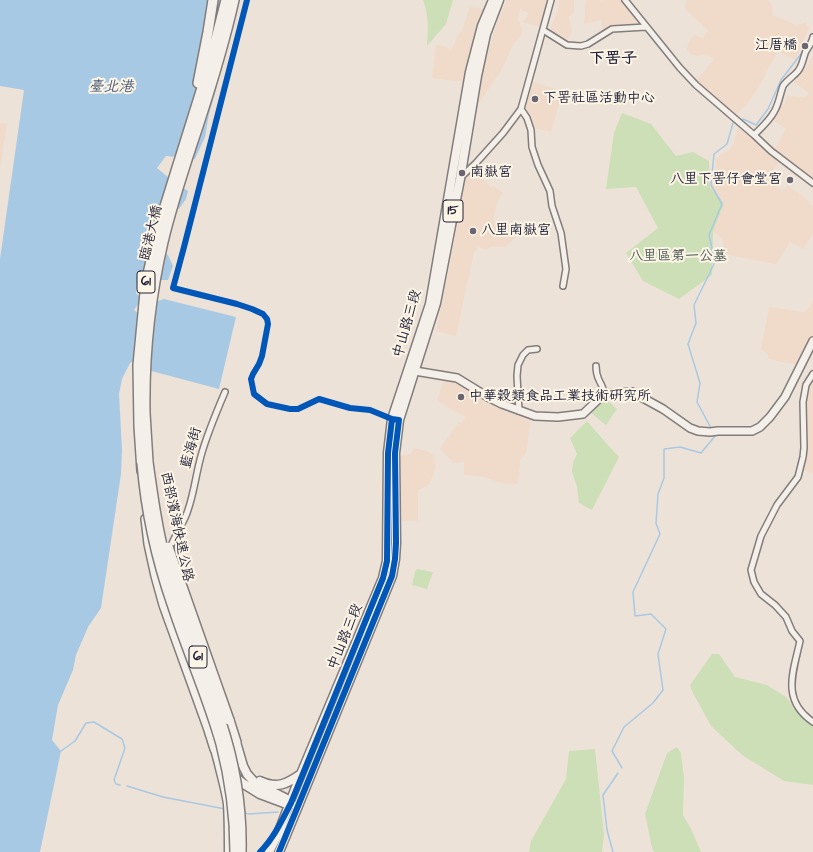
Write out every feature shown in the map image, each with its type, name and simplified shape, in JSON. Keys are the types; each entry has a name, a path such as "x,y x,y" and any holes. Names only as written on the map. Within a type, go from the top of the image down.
{"highway":[{"path":"196,93 213,0"},
{"path":"173,176 212,35 220,0"},
{"name":"臨港大橋","path":"145,462 139,426 138,365 146,282 173,176 193,119 226,0"},
{"name":"臨港大橋","path":"145,462 147,347 157,272 163,241 174,200 218,64 234,0"},
{"path":"145,462 168,547 236,742"},
{"path":"145,462 144,501 148,537 156,576 164,605 215,749"},
{"name":"西部濱海快速公路","path":"145,462 148,514 162,572 171,604 215,724 221,745 231,792 235,852"},
{"name":"西部濱海快速公路","path":"145,462 168,570 227,738 237,788 241,852"}],"main road":[{"name":"中山路三段","path":"279,852 392,576 396,543 396,420 415,371 436,303 456,178 470,72 482,26 493,0"},
{"name":"中山路三段","path":"269,852 278,834 383,578 387,561 388,453 396,420 430,304 476,76 486,34 499,0"},
{"path":"236,742 248,770 256,779 269,784 279,785 287,783 302,774"},
{"path":"215,749 228,803 230,833 229,852"},
{"path":"241,756 243,766 254,783 285,798 290,803"},
{"path":"219,764 244,784 260,794 284,803 290,803 298,806"}],"street":[{"path":"456,178 476,163 503,133 521,109 551,0"},
{"path":"625,0 680,68 696,85 771,151 813,183"},
{"path":"543,30 567,45 581,46 588,44 612,29 646,27"},
{"path":"754,135 769,120 774,112 786,82 798,72 807,50 812,43 813,37"},
{"path":"521,109 532,130 532,147 550,191 552,206 561,233 566,268 563,286"},
{"path":"415,371 457,378 488,398 535,416 558,417 583,414 604,394 632,392 663,409 690,428 698,431 752,431 760,428 784,397 813,341"},
{"path":"519,411 517,376 518,365 523,355 528,350 538,349"},
{"path":"596,366 597,376 603,387 604,394"},
{"path":"813,374 806,385 803,402 804,448 798,477 777,505 761,536 751,570 754,582 761,594 775,605 786,617 792,631 800,641 792,678 792,692 801,713 813,722"},
{"name":"藍海街","path":"215,749 211,723 169,608 169,588 166,567 171,544 182,526 189,508 204,443 225,392"},
{"path":"168,580 181,598 224,716 236,742"}],"shaded area":[{"path":"507,0 548,0 541,27 523,22 529,13 520,9 518,19 522,30 521,36 514,43 501,71 478,104 484,69 491,42"},
{"path":"559,0 574,0 574,13 569,17 572,32 568,39 552,32 550,28 558,11"},
{"path":"586,0 622,0 639,26 637,28 602,30 602,20 584,24"},
{"path":"686,0 768,0 772,6 773,16 796,25 806,23 809,28 795,60 778,51 757,90 748,103 734,116 695,80 703,73 714,59 705,54 697,56 691,54 687,50 688,43 694,35 703,38 708,30 685,9"},
{"path":"470,7 485,9 473,41 463,82 432,78 436,45 445,46 450,49 453,48 457,36 462,30"},
{"path":"813,55 813,185 779,162 772,172 774,176 771,181 782,191 788,186 803,196 813,206 813,233 803,249 790,242 776,264 728,255 724,252 723,239 713,232 724,203 710,188 716,179 716,159 721,154 728,151 733,145 738,128 773,152 786,129 773,120 781,104 785,104 786,96 807,96 808,93 794,82 807,66"},
{"path":"533,82 559,90 562,93 551,132 534,128 525,111"},
{"path":"0,123 7,124 0,170"},
{"path":"475,169 491,188 494,186 503,193 498,200 493,220 513,227 516,231 515,238 505,247 490,247 486,250 479,247 474,252 456,336 436,331 452,256 463,185 465,180"},
{"path":"813,301 813,335 802,361 798,365 768,359 768,354 761,350 769,307 804,312 810,307"},
{"name":"中華穀類食品工業技術研究所","path":"444,380 455,380 506,412 515,412 532,419 530,423 526,454 520,460 518,484 505,484 480,476 464,475 464,462 454,463 440,449 459,422 462,423 466,416 459,414 437,400"},
{"path":"813,381 813,473 802,470 806,455 807,443 807,428 804,409 807,392"},
{"path":"414,448 427,451 433,455 435,458 435,469 430,483 418,490 418,521 402,521 399,456 411,454"}],"green space":[{"path":"423,0 453,0 446,24 427,46 427,17"},
{"name":"八里區第一公墓","path":"622,113 651,124 676,156 693,152 709,161 710,188 724,203 713,232 712,275 679,299 643,281 626,253 658,228 636,187 606,189 614,133"},
{"path":"607,400 617,409 606,425 591,413 600,404"},
{"path":"587,421 619,457 592,510 579,503 577,487 572,472 573,462 577,454 570,438"},
{"path":"417,569 433,572 427,589 412,585"},
{"path":"712,654 719,654 735,677 767,685 786,697 799,714 813,727 813,785 784,781 742,755 711,726 690,685"},
{"path":"677,747 681,753 684,778 683,815 701,852 654,852 652,848 645,814 667,753"},
{"path":"595,749 604,834 602,852 529,852 531,841 566,779 569,751"}],"water":[{"name":"臺北港","path":"0,0 227,0 226,41 205,137 195,159 166,156 157,168 188,191 186,199 179,209 162,202 156,214 151,242 168,255 173,266 168,280 141,280 137,282 136,293 142,299 134,310 140,315 148,304 164,299 236,317 219,389 140,368 135,360 130,363 122,379 119,394 122,450 121,474 101,608 88,627 76,655 73,670 58,705 52,740 61,751 40,852 0,852 0,259 24,90 0,86"}],"waterway":[{"path":"742,120 743,119 756,125 768,109 781,80 801,54 811,37"},
{"path":"711,428 697,402 700,383 688,344 696,323 694,305 715,262 709,235 722,204 711,185 714,154 727,144 733,123"},
{"path":"622,768 612,751 624,727 653,703 663,690 658,654 666,629 651,614 635,616 633,592 660,534 656,523 658,494 664,478 664,449 680,447 701,453 715,436"},
{"path":"61,751 75,741 86,723 94,722 122,739 125,748 114,780 116,784 120,785"},
{"path":"613,852 607,830 603,795 618,773"},
{"path":"127,786 163,797 225,809"},
{"path":"244,813 278,812"}],"cycle path":[{"path":"247,0 173,288 237,304 263,314 267,319 268,324 262,356 251,379 254,394 267,404 290,409 298,409 319,399 350,408 370,410 392,419 399,420 395,453 396,543 392,576 279,852"},
{"path":"260,852 274,835 291,803 383,578 387,561 388,453 392,419"}],"place":[{"name":"江厝橋","path":"805,46"},
{"name":"下罟社區活動中心","path":"535,99"},
{"name":"南嶽宮","path":"462,173"},
{"name":"八里下罟仔會堂宮","path":"790,180"},
{"name":"八里南嶽宮","path":"473,231"},
{"name":"中華穀類食品工業技術研究所","path":"461,397"}],"district":[{"name":"下罟子","path":"613,60"}]}
